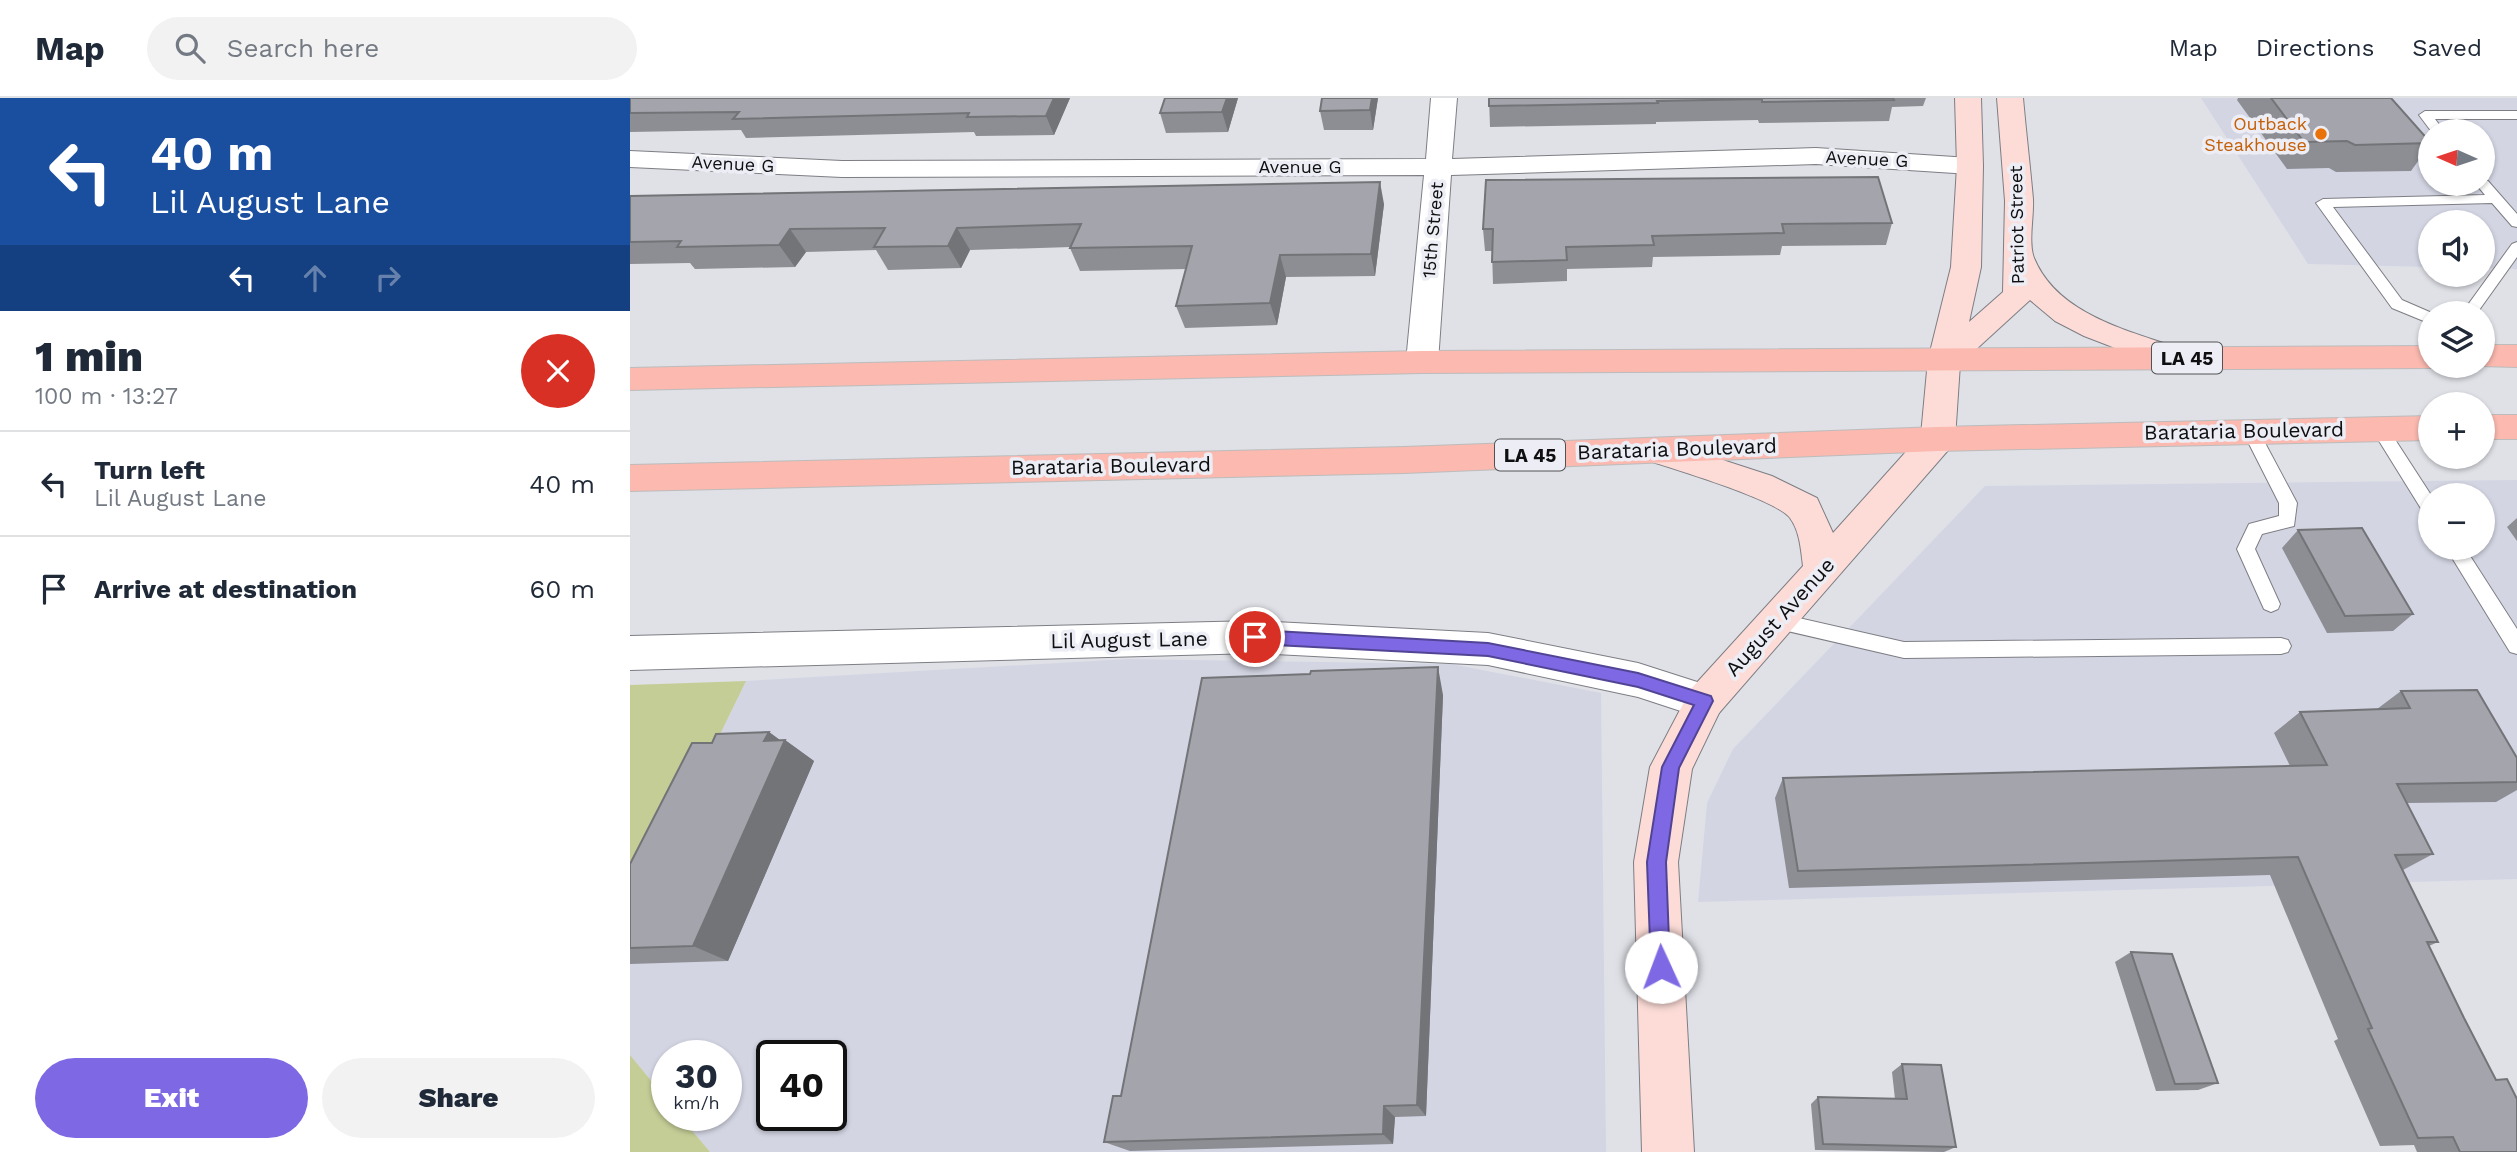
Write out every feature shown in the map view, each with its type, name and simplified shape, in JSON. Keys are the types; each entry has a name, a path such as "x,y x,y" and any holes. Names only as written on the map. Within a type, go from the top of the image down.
{"main road":[{"path":"1938,439 1944,360 1966,267 1970,166 1968,98"},
{"name":"Patriot Street","path":"1944,360 2018,295 2020,201 2010,98"},
{"path":"2019,256 2035,285 2054,305 2105,333 2173,358"},
{"path":"2495,356 2517,356"},
{"name":"LA 45","path":"630,379 1422,362 2418,357"},
{"path":"2495,427 2517,427"},
{"name":"Barataria Boulevard","path":"630,478 1404,460 1938,439 2418,428"},
{"name":"August Avenue","path":"1668,1152 1656,862 1671,767 1705,701 1938,439"},
{"path":"1655,450 1760,485 1804,509 1818,539 1822,570"}],"street":[{"name":"15th Street","path":"1422,362 1444,98"},
{"name":"Avenue G","path":"630,159 842,169 1438,167 1816,156 1970,166"},
{"name":"Lil August Lane","path":"630,653 1255,637 1488,649 1638,680 1705,701"}],"lane":[{"path":"2428,119 2425,115 2517,115"},
{"path":"2494,196 2517,223"},
{"path":"2418,313 2397,304 2323,203 2497,199"},
{"path":"2478,301 2517,247"},
{"path":"2379,429 2418,490"},
{"path":"2250,430 2288,503 2288,521 2255,529 2246,549 2271,604"},
{"path":"2463,560 2517,646"},
{"path":"1777,621 1904,650 2281,646"}],"shaded area":[{"path":"2201,98 2517,98 2517,269 2495,268 2495,210 2418,210 2418,267 2308,264"},
{"path":"2517,480 2517,879 1698,902 1707,803 1733,749 1985,486"},
{"path":"1128,659 1451,664 1601,693 1606,1152 710,1152 692,1131 742,1131 742,1040 651,1040 651,1081 630,1055 630,919 746,681"}],"green space":[{"path":"746,681 630,919 630,685"},
{"path":"630,1055 651,1081 651,1131 692,1131 710,1152 630,1152"}],"building":[{"path":"630,98 1054,98 1046,116 967,117 969,113 733,119 739,112 630,113"},
{"path":"1165,98 1227,98 1222,112 1160,113"},
{"path":"1322,98 1372,98 1370,110 1320,111"},
{"path":"1489,98 1893,98 1894,100 1762,102 1762,99 1489,106"},
{"path":"2271,98 2391,98 2418,128 2418,143 2355,145 2347,141 2304,142"},
{"path":"1878,177 1892,223 1782,224 1784,233 1652,236 1654,245 1566,247 1567,260 1492,262 1493,229 1483,229 1486,180"},
{"path":"1380,182 1371,254 1280,255 1270,303 1176,306 1192,246 1070,248 1081,224 957,228 948,246 874,247 885,228 790,229 779,245 677,247 681,241 630,242 630,196"},
{"path":"2362,528 2413,614 2345,616 2298,530"},
{"path":"1438,667 1417,1105 1384,1106 1383,1134 1104,1142 1113,1096 1121,1096 1202,678"},
{"path":"2477,690 2517,758 2517,782 2397,784 2433,854 2395,855 2438,942 2427,942 2464,1018 2496,1080 2507,1079 2517,1099 2517,1152 2460,1152 2453,1137 2418,1138 2368,1029 2372,1028 2298,857 1798,871 1783,778 2327,765 2300,712 2410,708 2401,691"},
{"path":"769,732 764,741 785,740 693,946 630,948 630,864 692,743 712,743 716,734"},
{"path":"2131,952 2172,954 2218,1083 2175,1084"},
{"path":"1902,1064 1941,1065 1956,1147 1823,1144 1818,1097 1907,1099"}],"place":[{"name":"Outback Steakhouse","path":"2321,134"}],"route":[{"path":"1255,637 1488,649 1638,680 1705,701 1671,767 1656,862 1661,967"}]}
